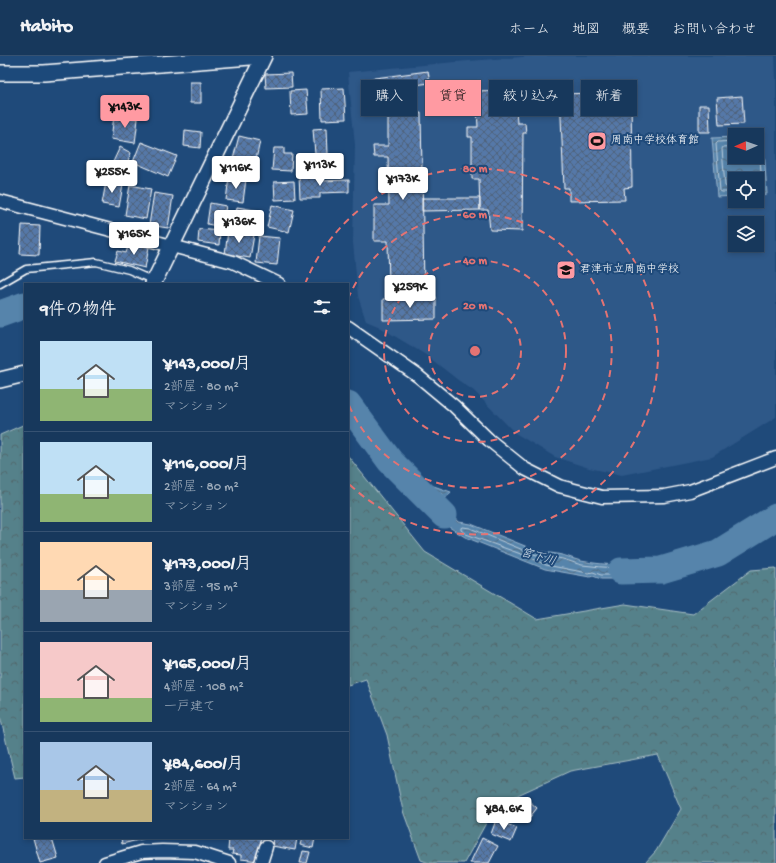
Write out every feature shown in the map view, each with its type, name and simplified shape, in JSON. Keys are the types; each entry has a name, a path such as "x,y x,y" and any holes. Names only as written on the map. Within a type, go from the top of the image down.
{"street":[{"path":"0,73 44,73 263,56"},
{"path":"154,282 170,246 263,56"},
{"path":"0,201 233,262 277,283"},
{"path":"349,328 418,376 454,406 489,440 525,469 559,486 602,497 664,496 690,491 776,458"},
{"path":"0,380 24,374"},
{"path":"261,863 266,847"},
{"path":"105,863 195,852 229,863"}],"lane":[{"path":"0,284 26,270 96,262 129,270 154,282"}],"shaded area":[{"name":"君津市立周南中学校","path":"535,56 775,56 776,417 712,457 622,475 589,468 555,457 515,433 474,391 426,355 378,326 366,321 358,296 353,242 355,145 348,72"}],"green space":[{"path":"24,424 24,777 15,778 0,716 0,435"},
{"path":"349,457 425,552 537,619 625,604 693,614 751,570 776,568 776,863 645,863 656,851 681,809 658,755 570,771 496,805 464,863 429,863 421,860 403,811 387,735 366,679 349,685"}],"water":[{"path":"728,137 728,164 764,164 764,150 767,194 764,194 764,172 728,172 728,196 717,197 712,138"},
{"path":"425,483 451,492 442,502 459,522 471,524 540,552 560,555 590,563 658,566 660,579 601,579 593,576 590,577 545,569 465,537 449,527 433,512 429,513 418,504 413,494"}],"building":[{"path":"428,71 430,80 425,80 425,84 417,85 417,80 367,79"},
{"path":"291,73 292,87 266,88 265,74"},
{"path":"190,82 201,82 201,103 190,103"},
{"path":"344,88 346,119 322,120 321,89"},
{"path":"306,90 308,114 291,115 290,91"},
{"path":"481,91 489,91 489,116 516,116 517,123 525,123 526,133 523,133 522,231 490,230 488,210 480,210 479,179 472,179 472,137 468,137 468,127 478,127 477,116 481,116"},
{"name":"周南中学校体育館","path":"581,93 581,116 631,116 632,187 624,188 625,200 569,201 569,188 564,188 561,116 573,116 573,94"},
{"path":"742,96 744,124 719,125 717,98"},
{"path":"699,105 709,105 710,132 699,132"},
{"path":"417,113 421,113 424,286 389,286 388,241 374,241 374,205 389,205 388,157 374,157 373,146 388,146 388,116 417,116"},
{"path":"114,116 138,119 135,143 111,139"},
{"path":"327,128 328,154 315,154 313,129"},
{"path":"185,130 201,132 200,148 184,146"},
{"path":"239,136 260,141 255,164 233,159"},
{"path":"141,142 177,156 168,177 133,162"},
{"path":"120,147 131,153 125,168 113,162"},
{"path":"274,148 284,148 284,154 292,154 291,171 272,170"},
{"path":"321,175 321,181 349,180 349,192 320,193 320,198 300,198 299,176"},
{"path":"229,177 246,179 243,202 226,200"},
{"path":"294,181 295,199 275,200 274,182"},
{"path":"106,182 123,185 119,207 102,204"},
{"path":"130,185 151,189 146,219 125,215"},
{"path":"154,193 173,196 168,228 149,225"},
{"path":"422,198 480,198 480,210 422,211"},
{"path":"210,203 226,206 222,227 207,224"},
{"path":"272,205 294,210 289,232 267,227"},
{"path":"237,207 261,211 258,230 234,225"},
{"path":"22,225 40,226 39,255 20,254"},
{"path":"199,229 220,231 219,245 198,242"},
{"path":"228,231 254,235 250,258 225,254"},
{"path":"259,236 280,238 277,265 256,263"},
{"path":"129,243 149,247 145,268 115,261 118,251 126,253"},
{"path":"436,297 436,319 383,320 383,299"},
{"path":"529,801 537,808 530,817 522,811"},
{"path":"496,820 517,828 511,842 491,834"},
{"path":"482,838 498,846 489,863 470,863"},
{"path":"33,839 52,839 58,858 40,863"},
{"path":"121,839 142,839 122,844"},
{"path":"229,839 261,839 258,861 241,859 241,855 232,854 233,850 228,850"},
{"path":"273,839 297,839 295,850 272,846"},
{"path":"302,839 315,839 313,848 300,845"},
{"path":"303,851 310,852 307,863 300,863"}],"waterway":[{"name":"宮下川","path":"0,314 24,305"},
{"name":"宮下川","path":"349,405 390,461 444,515"},
{"name":"宮下川","path":"621,571 661,570 718,553 776,517"}],"place":[{"name":"周南中学校体育館","path":"597,141"},
{"name":"君津市立周南中学校","path":"566,270"}]}
